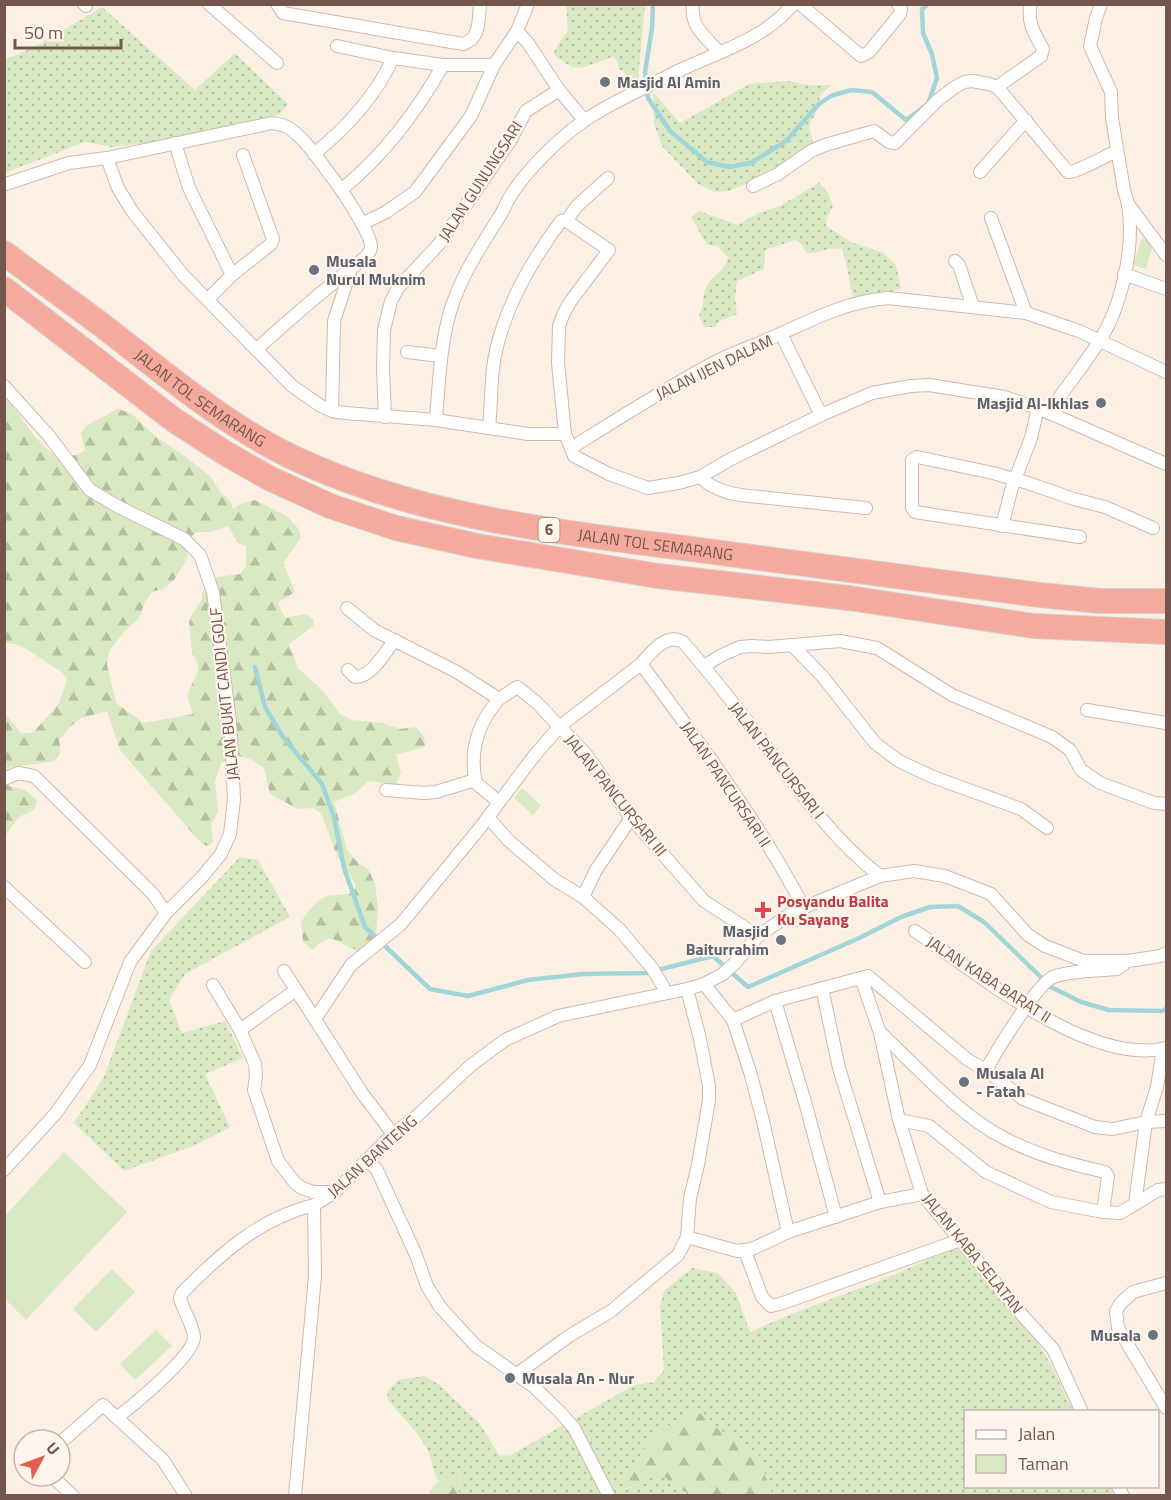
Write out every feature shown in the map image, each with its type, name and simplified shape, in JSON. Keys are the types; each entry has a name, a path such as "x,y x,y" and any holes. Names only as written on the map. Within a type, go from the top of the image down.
{"highway":[{"name":"JALAN TOL SEMARANG","path":"4,253 175,384 255,438 349,482 398,498 449,512 561,532 1040,595 1100,601 1167,601"},
{"name":"JALAN TOL SEMARANG","path":"4,289 174,420 225,453 269,478 330,506 386,525 477,546 658,576 849,598 1034,626 1167,632"}],"street":[{"path":"209,4 277,63"},
{"path":"277,4 283,13 462,44 471,42 477,35 480,4"},
{"path":"362,224 386,212 415,192 471,116 494,64 517,31 528,4"},
{"path":"693,4 691,18 719,52"},
{"name":"JALAN GUNUNGSARI","path":"436,420 441,356 451,311 465,274 518,186 549,151 584,120 631,94 746,40 783,18 793,4"},
{"path":"800,4 861,56 869,52 900,14 901,9 898,4"},
{"path":"997,87 1041,56 1043,52 1030,23 1031,4"},
{"path":"1002,526 1014,480 1030,438 1044,411 1100,340 1118,303 1124,274 1129,241 1128,204 1117,151 1111,92 1090,46 1100,5"},
{"path":"517,31 528,43 559,90 584,120"},
{"path":"337,46 393,58 443,65 494,64"},
{"path":"314,154 336,136 358,113 393,58"},
{"path":"341,190 377,158 427,94 443,65"},
{"path":"753,186 778,174 825,145 874,131 889,142 895,143 939,100 964,82 972,81 997,87 1071,173 1117,151"},
{"name":"JALAN GUNUNGSARI","path":"385,417 384,330 391,301 398,288 440,243 510,141 526,111 559,90"},
{"path":"981,172 1026,120"},
{"path":"6,184 63,164 106,158 272,123 285,126 314,154 341,190 362,224 371,249 351,269 300,310 256,350"},
{"path":"175,143 189,188 232,275"},
{"path":"208,299 232,275 271,244 273,234 243,155"},
{"path":"106,158 118,188 132,211 183,275 292,386 321,406 332,411 436,420 528,434 565,434"},
{"path":"567,220 577,206 608,178"},
{"path":"1128,204 1167,255"},
{"path":"992,218 1026,313"},
{"path":"489,428 493,369 499,339 508,313 539,250 561,221 567,220 609,250 570,302 559,326 559,392 565,434 574,456 609,474 648,488 679,483 700,477 731,459 821,415 872,393 920,386 971,390 1004,397 1044,411 1167,464"},
{"path":"955,261 959,265 973,307"},
{"path":"332,411 334,321 351,269"},
{"path":"1124,274 1167,289"},
{"path":"781,333 849,304 888,298 1026,313 1055,321 1167,372"},
{"name":"JALAN IJEN DALAM","path":"570,448 639,404 719,360 781,333 821,415"},
{"path":"407,352 441,356"},
{"name":"JALAN BUKIT CANDI GOLF","path":"4,386 49,436 90,489 117,506 184,539 200,555 213,592 230,721 234,799 230,834 221,854 166,913 130,962 90,1065 56,1113 4,1170"},
{"path":"1080,537 913,511 912,460 917,457 993,473 1074,500 1105,507 1153,528"},
{"path":"700,477 708,485 745,496 866,508"},
{"path":"347,608 374,630 457,672 499,699 483,720 473,756 475,780 499,802"},
{"name":"JALAN PANCURSARI I","path":"641,664 651,652 669,638 676,638 683,642 704,666 803,798 844,843 880,876"},
{"path":"348,670 355,676 364,675 395,640"},
{"path":"704,666 722,654 740,647 840,641 877,648 951,695 1052,737 1070,750 1081,770 1100,783 1154,803 1167,804"},
{"path":"792,645 823,676 875,743 899,761 933,777 1021,809 1047,828"},
{"path":"315,1018 351,965 394,931 441,877 559,727 641,664"},
{"name":"JALAN PANCURSARI II","path":"641,664 728,784 792,884 804,908"},
{"name":"JALAN PANCURSARI III","path":"499,699 514,688 521,688 537,702 586,754 631,818 704,901 758,936"},
{"path":"1087,710 1167,723"},
{"path":"4,779 18,773 34,776 153,894 166,913"},
{"path":"386,790 436,792 475,780"},
{"path":"488,817 516,847 555,880 583,897 619,929 654,972 667,993"},
{"path":"583,897 602,860 631,818"},
{"name":"JALAN BANTENG","path":"295,1496 315,1276 314,1206 335,1192 393,1134 417,1116 470,1066 505,1040 558,1016 704,984 723,974 758,936 794,912 880,876 914,871 945,876 991,894 1018,926 1045,946 1084,961 1128,961"},
{"path":"4,886 86,962"},
{"name":"JALAN KABA BARAT II","path":"915,931 1026,1007 1069,1030 1116,1047 1134,1050 1165,1048"},
{"path":"986,1070 1026,1007 1046,983 1067,973 1117,969 1128,961 1161,956 1167,952"},
{"path":"284,971 362,1093 393,1134"},
{"path":"733,1020 775,1001 868,976 968,1060 986,1070 1023,1099 1095,1127 1113,1129 1146,1122 1167,1121"},
{"name":"JALAN KABA SELATAN","path":"861,978 880,1033 899,1120 922,1194 1053,1349 1081,1410"},
{"path":"704,984 733,1020 763,1121 788,1232"},
{"path":"213,985 240,1030 255,1064 254,1090 278,1161 295,1183 302,1188 313,1192 335,1192"},
{"path":"822,988 839,1068 880,1202"},
{"path":"517,1374 561,1341 611,1311 678,1255 687,1237 690,1198 710,1100 700,1040 687,989"},
{"path":"240,1030 296,990"},
{"path":"775,1001 836,1217"},
{"path":"880,1033 966,1112 1002,1138 1043,1156 1105,1172 1108,1176 1103,1212"},
{"path":"1135,1204 1146,1122 1157,1087 1165,1048"},
{"path":"899,1120 929,1126 979,1167 1051,1202 1120,1213 1162,1190"},
{"path":"368,1160 377,1170 427,1286 440,1307 476,1346 533,1386 574,1428 609,1496"},
{"path":"687,1237 737,1251 745,1251 788,1232 880,1202 922,1194"},
{"path":"118,1417 162,1380 192,1345 194,1333 180,1298 182,1293 212,1262 235,1243 272,1220 294,1210 314,1206"},
{"path":"745,1251 762,1297 771,1306 960,1240"},
{"path":"1167,1282 1133,1292 1116,1311 1118,1328 1167,1408"},
{"path":"72,1432 103,1405 163,1460 186,1496"}],"green space":[{"path":"566,5 645,5 638,80 627,79 625,72 619,69 617,60 612,57 582,68 571,67 553,54 568,31"},
{"path":"102,7 195,90 235,53 288,104 279,115 147,143 112,147 85,142 5,173 4,60 35,47"},
{"path":"788,81 808,85 832,85 821,94 815,115 809,124 813,143 783,168 729,191 715,192 698,184 662,146 654,124 653,92 680,123 749,84"},
{"path":"819,183 828,193 833,206 826,226 851,242 883,253 896,265 901,288 882,296 854,301 842,249 833,248 807,253 795,240 765,250 764,269 737,281 735,297 737,314 720,321 715,327 704,327 699,315 705,290 710,281 724,268 728,258 718,246 707,245 691,217 699,211 738,225 756,214 780,206"},
{"path":"1142,238 1154,242 1146,269 1133,265"},
{"path":"5,399 40,442 49,451 60,456 72,456 85,450 81,433 87,425 118,409 132,414 156,437 211,477 220,492 231,502 233,509 255,500 290,519 295,524 301,538 283,563 295,592 278,604 285,618 306,614 314,620 313,626 289,644 298,668 324,692 340,714 352,720 383,723 399,729 416,727 424,737 425,746 422,748 396,754 401,773 396,785 369,781 354,794 334,802 347,850 359,864 368,869 375,884 378,906 376,937 361,951 332,939 321,943 314,949 303,941 301,922 315,904 325,897 351,893 356,885 337,856 321,813 313,808 298,809 270,794 264,768 248,758 234,757 221,763 215,781 218,812 211,824 213,842 208,846 202,844 120,750 107,711 81,718 71,726 59,740 60,753 52,762 10,767 5,776 5,714 21,733 33,733 59,703 67,680 62,672 28,650 18,645 5,643","holes":["228,526 237,542 246,546 246,566 240,574 217,577 202,593 202,599 189,622 192,652 198,665 198,671 187,695 193,714 144,723 116,703 107,664 109,651 139,618 152,592 165,588 174,580 186,561 192,536 197,532 210,532"]},
{"path":"4,780 6,785 25,790 37,800 34,809 21,816 5,836"},
{"path":"522,788 541,805 533,815 514,798"},
{"path":"240,857 258,860 290,917 185,974 169,1000 182,1033 225,1021 243,1058 205,1074 230,1127 196,1145 124,1171 74,1123 104,1077 151,951"},
{"path":"64,1152 127,1212 26,1320 5,1299 5,1216"},
{"path":"957,1247 1028,1329 1047,1359 1073,1410 964,1410 964,1488 1113,1488 1116,1495 772,1495 758,1454 717,1428 694,1408 657,1434 624,1476 625,1490 658,1474 688,1495 457,1495 462,1481 459,1475 438,1481 423,1442 388,1400 387,1392 398,1380 424,1376 440,1385 480,1424 499,1455 509,1456 634,1385 654,1382 664,1370 660,1306 664,1291 692,1268 718,1273 736,1293 750,1332 882,1280"},
{"path":"112,1269 135,1292 96,1332 73,1309"},
{"path":"156,1330 172,1346 135,1380 120,1364"},
{"path":"694,1408 717,1428 758,1454 772,1495 688,1495 658,1474 624,1490 624,1476 657,1434"},
{"path":"458,1475 462,1480 457,1495 428,1495 437,1483"}],"waterway":[{"path":"653,4 652,28 645,72 648,98 670,131 707,162 729,167 751,163 786,141 819,104 831,96 851,90 872,92 906,120 928,104 937,78 932,54 923,33 922,9 928,4"},
{"path":"255,667 265,707 283,737 322,784 334,817 344,868 365,927 430,989 468,996 528,980 583,974 646,973 713,956 748,987 901,917 930,907 958,906 984,922 1051,987 1081,1002 1109,1010 1162,1011 1166,1009"}],"place":[{"name":"Masjid Al Amin","path":"605,82"},
{"name":"Musala Nurul Muknim","path":"314,270"},
{"name":"Masjid Al-Ikhlas","path":"1101,403"},
{"name":"Posyandu Balita Ku Sayang","path":"763,910"},
{"name":"Masjid Baiturrahim","path":"781,940"},
{"name":"Musala Al - Fatah","path":"964,1082"},
{"name":"Musala","path":"1153,1335"},
{"name":"Musala An - Nur","path":"510,1378"}]}
